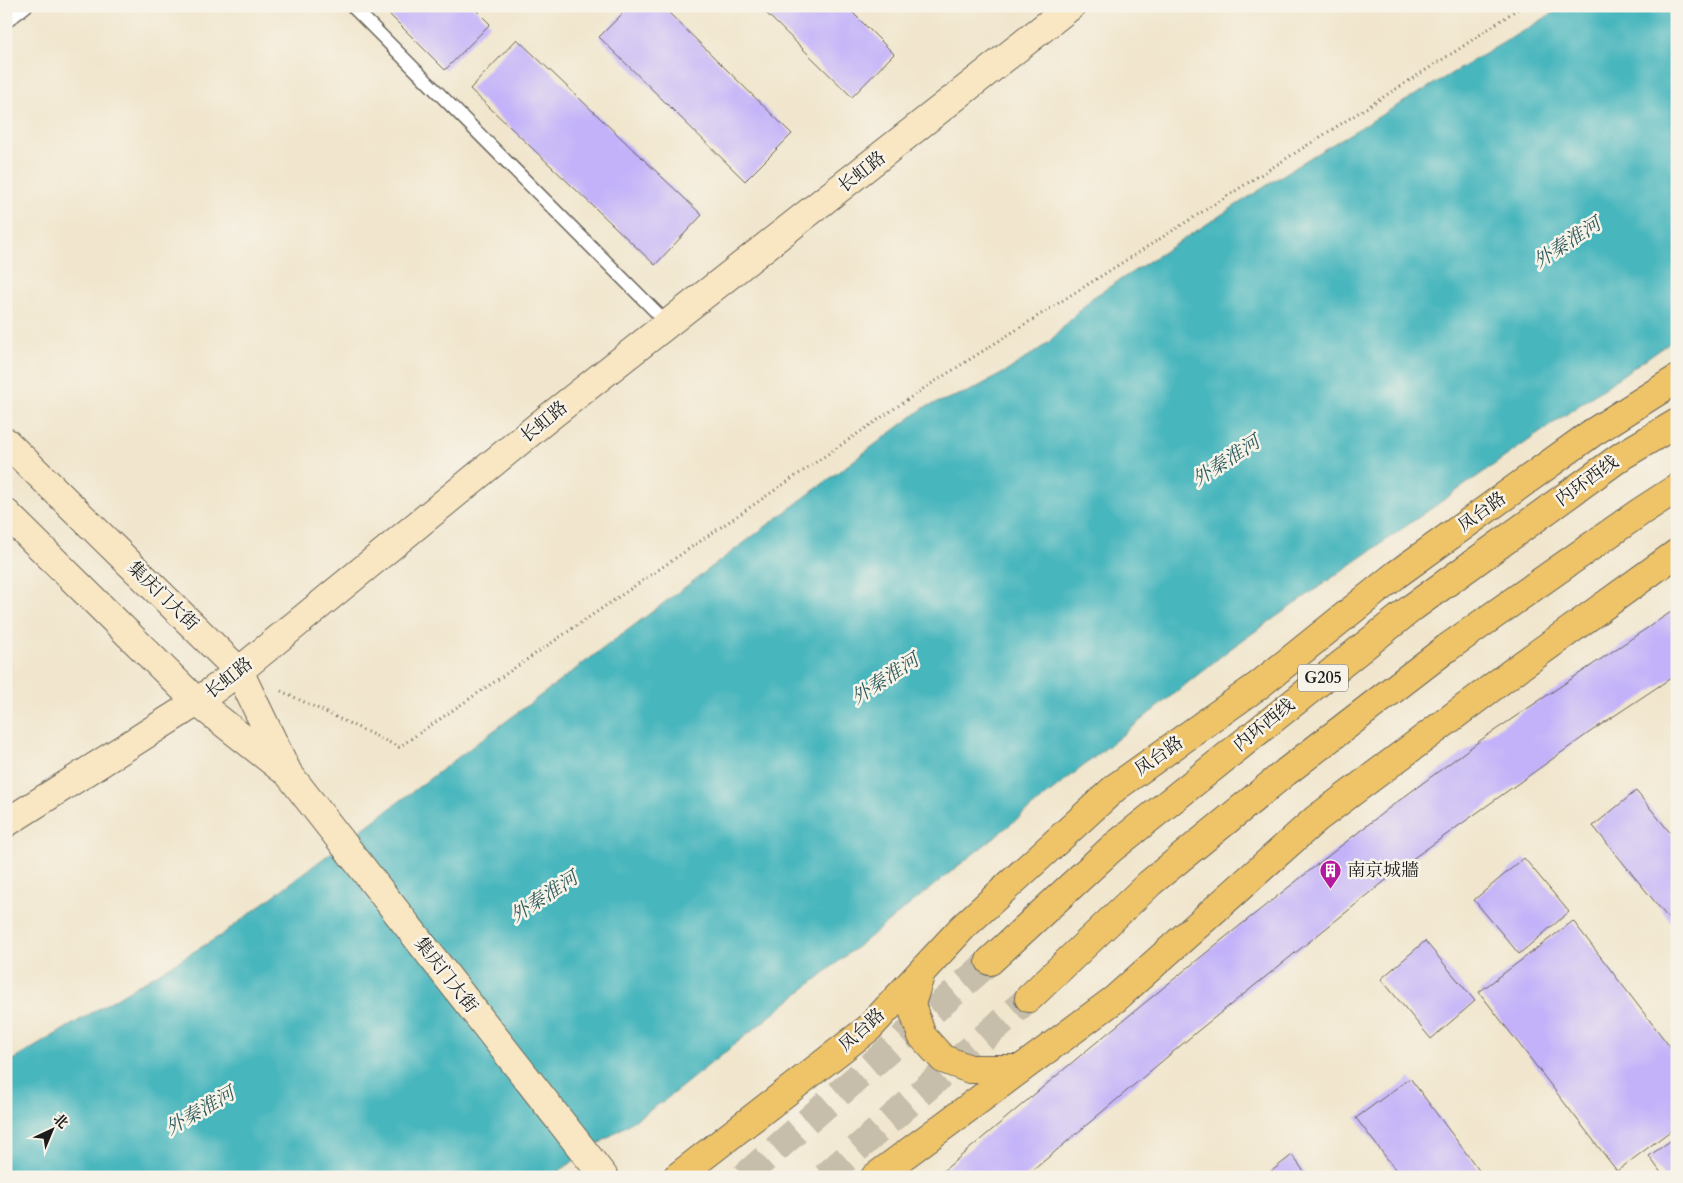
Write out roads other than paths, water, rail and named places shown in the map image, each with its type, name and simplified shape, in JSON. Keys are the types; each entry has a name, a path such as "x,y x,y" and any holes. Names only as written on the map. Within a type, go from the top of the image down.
{"main road":[{"name":"长虹路","path":"6,823 197,702 239,671 540,425 1071,6"},
{"name":"凤台路","path":"678,1177 869,1028 963,927 1116,787 1259,685 1397,574 1592,434 1677,379"},
{"name":"内环西线","path":"990,961 1111,849 1405,613 1624,455 1677,423"},
{"name":"集庆门大街","path":"6,442 239,671 295,783 599,1170"},
{"name":"G205","path":"1029,998 1150,883 1286,772 1448,648 1640,512 1677,488"},
{"name":"集庆门大街","path":"6,513 197,702 295,783"},
{"path":"875,1177 1115,999 1316,820 1522,665 1677,553"},
{"path":"921,972 911,1004 922,1036 943,1058 970,1069 1020,1069"}],"lane":[{"path":"6,22 26,6"},
{"path":"352,6 668,324"}],"water":[{"name":"外秦淮河","path":"1565,6 1677,6 1677,337 1230,649 665,1100 551,1177 6,1177 6,1064 220,936 925,407 970,391 1007,371 1048,343 1092,298 1311,157"}],"tunnel":[{"path":"744,1177 990,961"},
{"path":"825,1177 1029,998"}],"place":[{"name":"南京城牆","path":"1331,889"}]}
